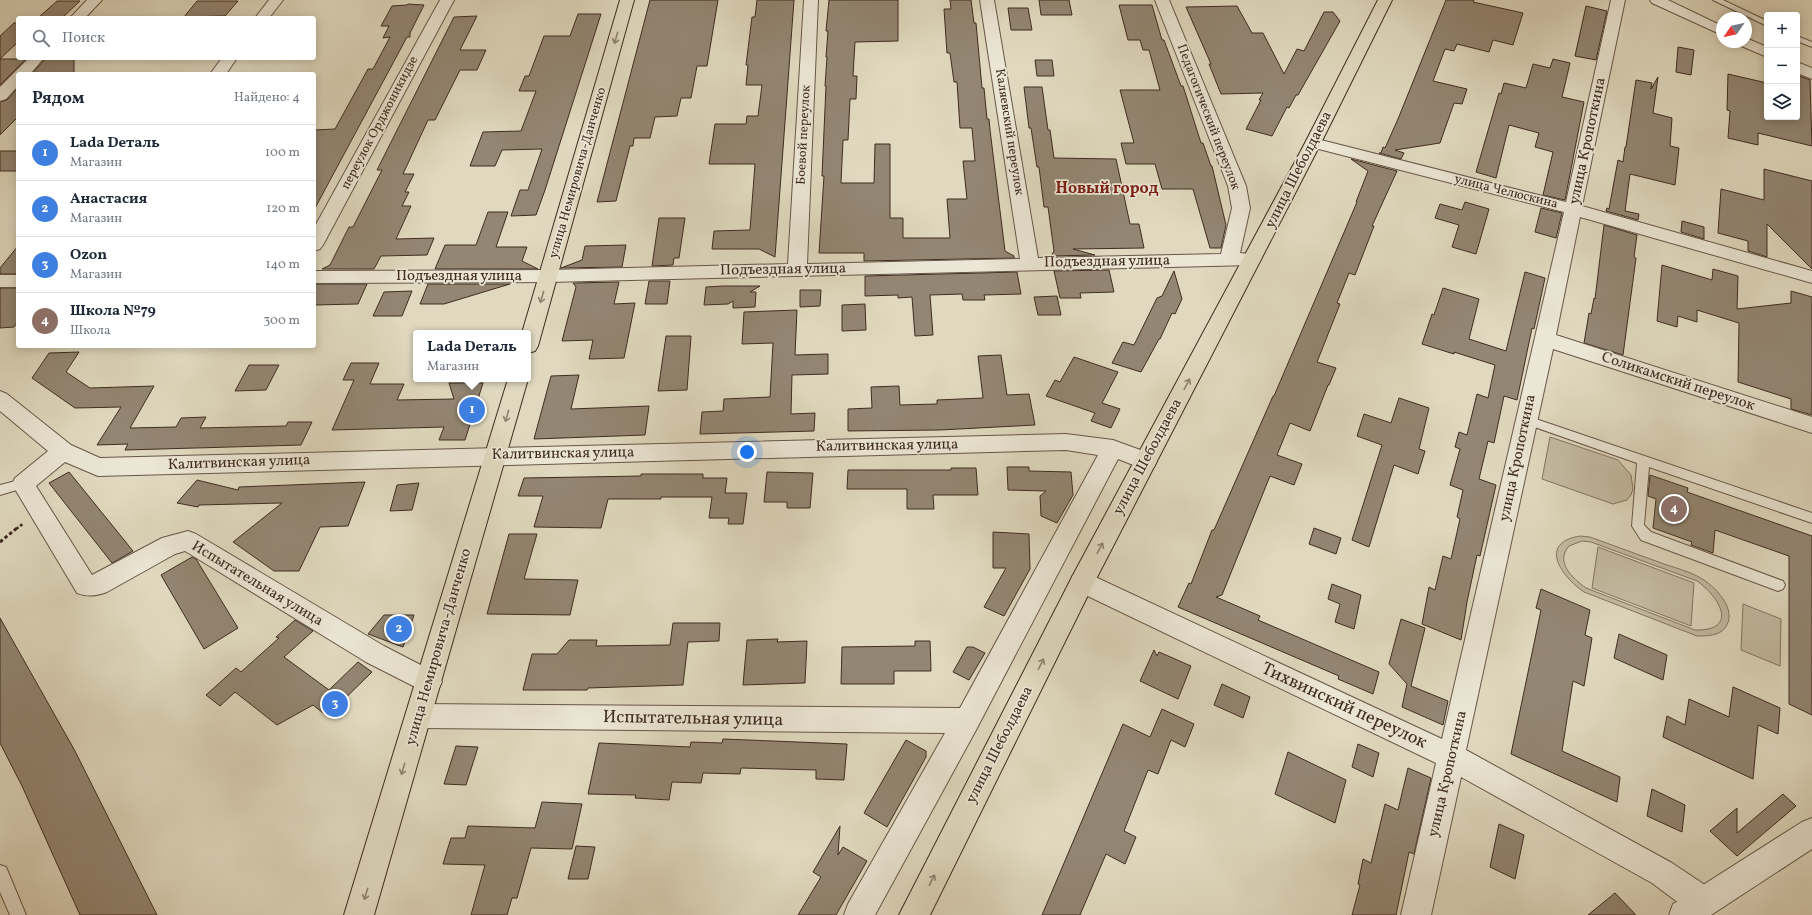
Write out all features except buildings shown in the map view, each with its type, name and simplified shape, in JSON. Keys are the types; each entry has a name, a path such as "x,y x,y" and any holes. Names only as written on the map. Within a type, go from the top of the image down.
{"main road":[{"name":"улица Немировича-Данченко","path":"531,336 627,0"},
{"name":"улица Шеболдаева","path":"914,915 1082,582 1313,143 1385,0"},
{"name":"улица Немировича-Данченко","path":"359,915 517,382"}],"street":[{"path":"79,16 95,0"},
{"path":"264,16 276,0"},
{"name":"переулок Орджоникидзе","path":"316,241 447,0"},
{"name":"Боевой переулок","path":"797,270 811,0"},
{"name":"Каляевский переулок","path":"987,0 1030,264"},
{"name":"Педагогический переулок","path":"1162,0 1237,186 1241,208 1229,259"},
{"name":"улица Кропоткина","path":"1416,915 1545,339 1618,0"},
{"path":"1657,0 1716,28"},
{"path":"1752,46 1764,52"},
{"path":"23,72 35,60"},
{"path":"220,72 228,60"},
{"path":"1800,68 1812,74"},
{"path":"0,96 16,79"},
{"name":"улица Челюскина","path":"1313,143 1573,209 1812,277"},
{"name":"Подъездная улица","path":"316,277 549,276 1252,259"},
{"path":"0,281 16,281"},
{"name":"Соликамский переулок","path":"1545,339 1812,425"},
{"name":"Калитвинская улица","path":"0,399 63,451 98,467 1066,442 1113,448 1146,461"},
{"path":"859,915 967,721 1113,448"},
{"path":"23,484 63,451"},
{"name":"Испытательная улица","path":"23,484 41,510 86,586 98,585 170,545 188,541 375,654 429,682"},
{"name":"Тихвинский переулок","path":"1082,582 1452,757 1662,873 1694,908"},
{"name":"Испытательная улица","path":"419,716 967,721"},
{"path":"1694,908 1812,832"}],"lane":[{"path":"1717,0 1764,23"},
{"path":"1800,39 1812,45"},
{"path":"1527,420 1812,518"},
{"path":"1643,460 1638,526 1646,536 1778,585"},
{"path":"0,490 23,484"},
{"path":"0,873 18,915"}],"path":[{"path":"0,542 41,510"}],"shaded area":[{"path":"1550,437 1618,460 1631,475 1633,489 1631,495 1627,500 1613,504 1542,479"},
{"path":"1580,536 1590,537 1699,577 1718,592 1723,599 1727,606 1729,621 1725,628 1719,633 1708,636 1697,636 1584,592 1568,578 1558,561 1557,553 1559,546 1567,540","holes":["1582,541 1591,542 1697,581 1705,587 1718,603 1721,612 1721,619 1717,625 1709,629 1695,630 1586,588 1571,575 1567,569 1564,558 1565,552 1569,546"]},
{"path":"1598,547 1694,583 1691,626 1592,588"},
{"path":"1743,604 1781,619 1780,666 1741,650"}],"place":[{"name":"Lada Dеталь","path":"472,410"},
{"name":"Школа №79","path":"1674,509"},
{"name":"Анастасия","path":"399,629"},
{"name":"Ozon","path":"335,704"}],"district":[{"name":"Новый город","path":"1107,189"}]}
